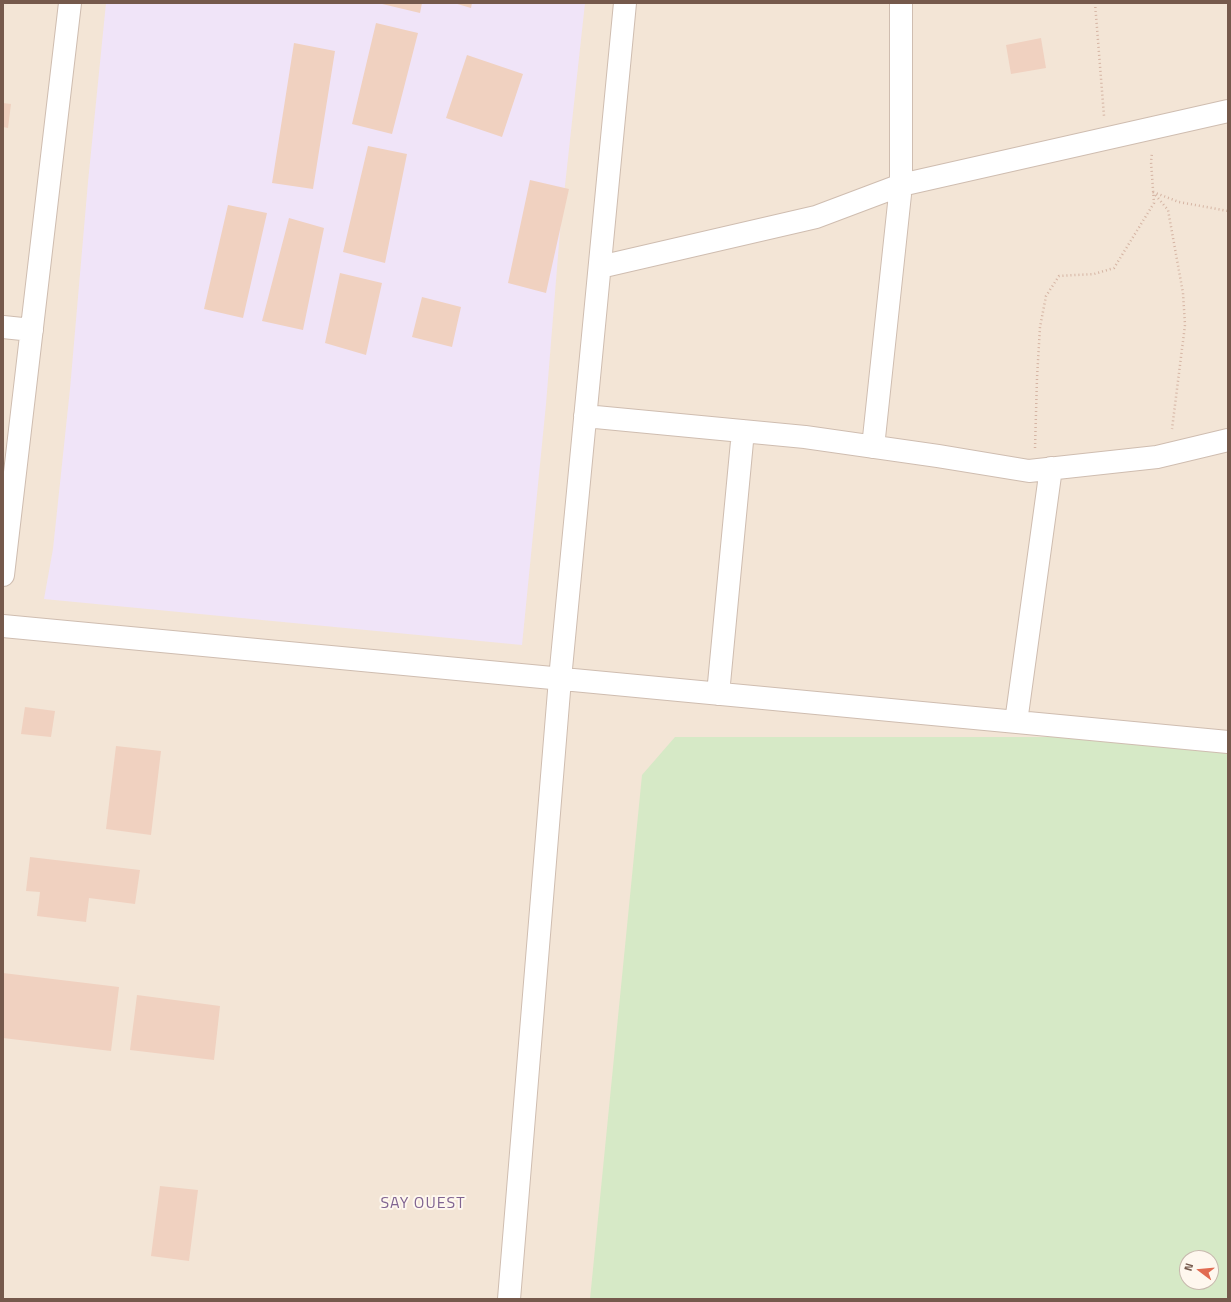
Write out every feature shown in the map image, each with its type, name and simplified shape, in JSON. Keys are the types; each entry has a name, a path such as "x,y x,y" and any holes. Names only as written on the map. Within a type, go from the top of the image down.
{"street":[{"path":"3,575 70,3"},
{"path":"509,1299 560,679 625,3"},
{"path":"872,447 901,185 901,3"},
{"path":"600,267 816,217 901,185 1228,111"},
{"path":"3,327 32,330"},
{"path":"585,416 805,438 938,456 1029,471 1157,457 1228,440"},
{"path":"718,694 743,431"},
{"path":"1016,722 1043,469"},
{"path":"3,626 1228,742"}],"path":[{"path":"1095,3 1105,139"},
{"path":"1043,469 1037,378 1040,327 1046,296 1059,276 1094,274 1114,268 1154,203 1151,162 1153,128"},
{"path":"1153,192 1179,202 1228,212"},
{"path":"1153,192 1168,210 1184,293 1185,324 1169,454"}],"shaded area":[{"path":"3,3 1228,3 1228,1299 3,1299"},
{"path":"106,3 585,3 560,231 546,404 522,645 44,599 53,549 70,389 88,182"}],"green space":[{"path":"675,737 1168,737 1228,742 1228,1299 590,1299 642,775"}],"building":[{"path":"378,3 422,3 420,13"},
{"path":"454,3 472,3 471,8"},
{"path":"376,23 418,33 392,134 352,124"},
{"path":"1041,38 1046,68 1011,74 1006,45"},
{"path":"294,43 335,51 313,189 272,183"},
{"path":"467,55 523,74 502,137 446,118"},
{"path":"3,103 11,104 8,128 3,127"},
{"path":"368,146 407,154 385,263 343,252"},
{"path":"530,180 569,189 546,293 508,283"},
{"path":"228,205 267,213 243,318 204,309"},
{"path":"289,218 324,228 303,330 262,321"},
{"path":"340,273 382,283 366,355 325,343"},
{"path":"422,297 461,307 452,347 412,337"},
{"path":"25,707 55,711 51,737 21,734"},
{"path":"116,746 161,751 151,835 106,829"},
{"path":"30,857 140,870 135,904 89,898 86,922 37,916 40,892 26,891"},
{"path":"3,973 119,987 111,1051 3,1038"},
{"path":"137,995 220,1006 214,1060 130,1050"},
{"path":"160,1186 198,1190 189,1261 151,1256"}],"district":[{"name":"SAY OUEST","path":"423,1204"}]}
